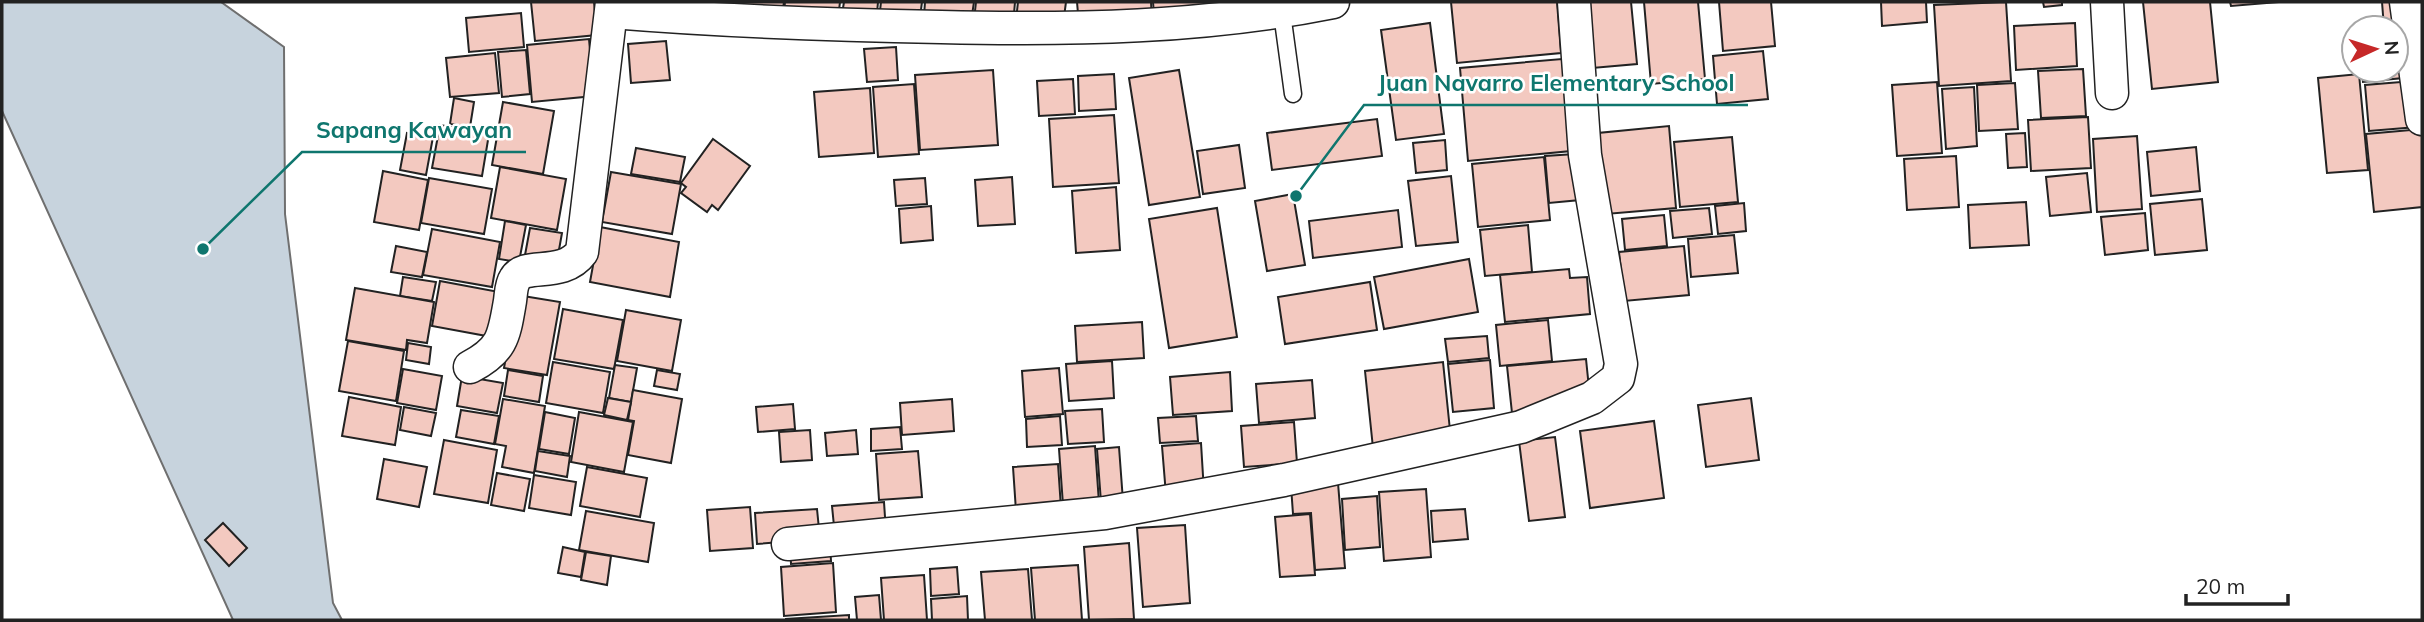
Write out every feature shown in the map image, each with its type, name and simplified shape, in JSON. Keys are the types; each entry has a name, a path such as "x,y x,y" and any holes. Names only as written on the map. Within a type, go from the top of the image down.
{"street":[{"path":"470,367 490,357 503,338 515,278 523,271 561,268 575,262 582,252 612,7 805,25 1019,29 1200,23 1282,7 1333,2"},
{"path":"788,544 1119,511 1284,480 1521,427 1592,398 1618,378 1621,364 1585,155 1574,2"},
{"path":"2106,2 2112,93"},
{"path":"2406,2 2422,119"}],"lane":[{"path":"1282,7 1293,94"}],"shaded area":[{"path":"2,2 221,2 284,47 285,214 333,603 342,620 233,620 2,111"}],"building":[{"path":"531,2 594,2 597,35 535,41"},
{"path":"714,2 784,2 781,22 713,13"},
{"path":"785,2 840,2 838,18 784,12"},
{"path":"844,2 878,2 876,24 841,20"},
{"path":"881,2 922,2 919,25 879,20"},
{"path":"925,2 974,2 971,22 924,16"},
{"path":"976,2 1015,2 1013,25 974,20"},
{"path":"1018,2 1066,2 1063,25 1016,20"},
{"path":"1077,2 1151,2 1152,21 1079,25"},
{"path":"1153,2 1208,2 1208,11 1154,14"},
{"path":"1451,2 1557,2 1561,53 1457,63"},
{"path":"1575,2 1631,2 1637,64 1581,69"},
{"path":"1644,2 1698,2 1705,79 1651,84"},
{"path":"1719,2 1771,2 1775,46 1723,51"},
{"path":"1881,2 1926,2 1927,22 1882,26"},
{"path":"2006,2 2011,81 1939,86 1934,5"},
{"path":"2043,2 2062,2 2062,5 2044,7"},
{"path":"2143,2 2210,2 2218,82 2152,89"},
{"path":"2230,2 2279,2 2231,6"},
{"path":"2382,2 2401,2 2402,14 2383,14"},
{"path":"521,13 524,47 469,52 466,18"},
{"path":"1430,23 1444,134 1396,140 1381,30"},
{"path":"2075,23 2077,66 2016,70 2014,26"},
{"path":"589,39 594,96 532,102 527,45"},
{"path":"666,41 670,80 631,83 628,44"},
{"path":"896,47 898,80 867,82 864,49"},
{"path":"526,50 530,94 502,97 498,52"},
{"path":"1763,51 1768,99 1717,104 1713,56"},
{"path":"495,53 499,93 450,97 446,58"},
{"path":"1562,59 1571,151 1468,161 1460,68"},
{"path":"2083,69 2086,116 2041,118 2038,71"},
{"path":"993,70 998,145 920,150 915,75"},
{"path":"1179,70 1200,197 1149,205 1129,78"},
{"path":"1114,74 1116,109 1079,111 1078,76"},
{"path":"2340,76 2340,84 2360,84 2368,170 2327,173 2318,78"},
{"path":"1073,79 1075,114 1039,116 1037,81"},
{"path":"2413,81 2417,127 2369,131 2365,85 2410,84"},
{"path":"1937,82 1942,153 1897,156 1892,85"},
{"path":"2015,83 2018,129 1979,131 1977,85"},
{"path":"914,84 919,154 878,157 873,87"},
{"path":"1974,87 1977,146 1946,149 1942,89"},
{"path":"870,88 874,153 819,157 814,92"},
{"path":"454,98 474,102 470,127 450,124"},
{"path":"503,102 554,111 543,174 492,165"},
{"path":"1114,115 1119,183 1053,187 1049,119"},
{"path":"2088,117 2091,168 2031,171 2028,120"},
{"path":"1377,119 1382,156 1272,170 1267,133"},
{"path":"440,125 489,134 482,176 432,168"},
{"path":"1669,126 1676,208 1606,214 1598,133"},
{"path":"2422,129 2422,207 2374,212 2366,134"},
{"path":"407,133 433,137 426,175 400,170"},
{"path":"2025,133 2027,167 2008,168 2006,134"},
{"path":"2137,136 2142,209 2097,212 2093,139"},
{"path":"1732,137 1738,202 1680,207 1674,142"},
{"path":"713,139 750,166 718,210 712,205 707,212 681,193 686,187 681,183"},
{"path":"1445,140 1447,170 1416,173 1413,143"},
{"path":"1239,145 1245,188 1203,194 1197,151"},
{"path":"2196,147 2200,191 2151,196 2147,152"},
{"path":"636,148 685,157 680,182 631,174"},
{"path":"1575,154 1580,200 1549,203 1545,156"},
{"path":"1956,156 1959,207 1907,210 1904,159"},
{"path":"1544,157 1550,220 1478,227 1472,164"},
{"path":"500,167 566,179 557,230 491,218"},
{"path":"383,171 428,180 419,230 374,222"},
{"path":"611,172 681,184 672,234 602,222"},
{"path":"2087,173 2091,212 2050,216 2046,177"},
{"path":"1451,176 1458,242 1416,246 1408,181"},
{"path":"1012,177 1015,224 978,226 975,180"},
{"path":"429,178 492,189 484,234 421,223"},
{"path":"925,178 927,204 896,206 894,180"},
{"path":"1116,187 1120,250 1076,253 1072,191"},
{"path":"1293,194 1305,265 1267,271 1255,201"},
{"path":"2202,199 2207,250 2155,255 2150,204"},
{"path":"2026,202 2029,245 1970,248 1968,205"},
{"path":"1744,203 1746,231 1718,234 1715,206"},
{"path":"931,206 933,240 901,243 899,209"},
{"path":"1217,208 1237,337 1169,348 1149,219"},
{"path":"1709,208 1712,234 1673,238 1670,211"},
{"path":"1398,210 1402,247 1313,258 1309,221"},
{"path":"2145,213 2148,250 2105,255 2101,217"},
{"path":"1664,215 1667,246 1625,250 1622,219"},
{"path":"505,221 526,225 519,262 499,259"},
{"path":"1528,225 1532,272 1485,276 1480,230"},
{"path":"600,227 679,242 670,297 590,282"},
{"path":"530,228 562,233 557,261 525,255"},
{"path":"432,229 500,242 492,287 423,275"},
{"path":"1734,235 1738,273 1691,277 1688,239"},
{"path":"396,246 427,252 422,277 391,272"},
{"path":"1684,246 1689,295 1624,301 1619,252"},
{"path":"1469,259 1478,312 1384,329 1374,277"},
{"path":"1569,269 1570,278 1587,277 1590,314 1505,322 1500,275"},
{"path":"403,277 436,282 432,301 400,296"},
{"path":"440,281 499,292 492,337 432,326"},
{"path":"1370,282 1377,330 1285,344 1278,297"},
{"path":"355,288 434,302 427,343 407,340 406,350 346,340"},
{"path":"517,295 560,302 547,375 504,368"},
{"path":"563,309 623,320 614,369 554,359"},
{"path":"626,310 681,320 672,371 617,361"},
{"path":"1548,320 1552,361 1500,366 1496,325"},
{"path":"1142,322 1144,358 1077,362 1075,326"},
{"path":"1487,336 1489,358 1448,362 1445,339"},
{"path":"348,341 404,351 396,401 339,391"},
{"path":"408,343 431,347 429,364 406,360"},
{"path":"1586,359 1590,398 1562,407 1512,413 1507,366"},
{"path":"1490,360 1494,408 1453,412 1448,364"},
{"path":"1112,361 1114,398 1069,401 1066,364"},
{"path":"553,362 610,372 603,413 546,403"},
{"path":"1443,362 1451,440 1373,448 1365,371"},
{"path":"615,365 637,368 631,402 609,398"},
{"path":"1059,368 1063,414 1025,417 1022,371"},
{"path":"403,369 442,376 436,410 397,403"},
{"path":"508,370 543,376 539,402 504,396"},
{"path":"657,370 680,374 677,390 654,386"},
{"path":"1230,372 1232,411 1173,415 1170,377"},
{"path":"462,376 503,383 497,413 457,406"},
{"path":"1312,380 1315,418 1259,423 1256,384"},
{"path":"633,390 682,399 671,463 628,455 634,421 628,420"},
{"path":"349,397 401,407 395,445 342,436"},
{"path":"608,398 631,402 627,420 604,415"},
{"path":"1751,398 1759,460 1706,467 1698,405"},
{"path":"503,399 545,406 534,473 502,467 506,446 495,444"},
{"path":"952,399 954,431 902,435 900,403"},
{"path":"793,404 795,429 758,432 756,407"},
{"path":"404,407 436,413 431,436 400,430"},
{"path":"1102,409 1104,442 1068,444 1065,411"},
{"path":"461,410 499,416 494,444 456,437"},
{"path":"545,412 575,418 569,454 539,449"},
{"path":"579,412 633,422 624,472 571,462"},
{"path":"1060,416 1062,445 1027,447 1026,419"},
{"path":"1196,416 1198,441 1160,443 1158,418"},
{"path":"1654,421 1664,498 1590,508 1580,431"},
{"path":"1294,422 1297,463 1244,467 1241,426"},
{"path":"900,427 902,449 871,451 871,429"},
{"path":"810,430 812,460 781,462 779,432"},
{"path":"856,430 858,454 827,456 825,433"},
{"path":"1555,437 1565,517 1529,521 1519,441"},
{"path":"444,440 497,450 488,503 434,494"},
{"path":"1201,443 1204,492 1166,495 1162,446"},
{"path":"1095,446 1099,503 1063,505 1059,449"},
{"path":"1119,447 1123,501 1101,502 1097,449"},
{"path":"538,451 570,456 567,477 535,471"},
{"path":"918,451 922,497 879,500 876,454"},
{"path":"384,459 427,467 419,507 377,499"},
{"path":"1058,464 1061,508 1016,511 1013,467"},
{"path":"587,467 647,478 640,517 580,506"},
{"path":"497,473 530,479 524,511 491,505"},
{"path":"534,475 576,482 571,515 529,508"},
{"path":"1338,483 1345,568 1315,570 1311,513 1293,514 1291,486"},
{"path":"1426,489 1431,557 1384,561 1379,492"},
{"path":"1377,496 1380,547 1345,550 1342,499"},
{"path":"884,502 886,532 835,536 832,506"},
{"path":"750,507 753,548 710,551 707,510"},
{"path":"817,509 820,539 757,544 755,513"},
{"path":"1465,509 1468,539 1433,542 1431,511"},
{"path":"586,511 654,523 648,562 579,550"},
{"path":"1310,514 1315,575 1280,577 1275,517"},
{"path":"223,523 247,548 229,566 205,540"},
{"path":"1185,525 1190,603 1143,607 1137,528"},
{"path":"830,543 831,561 791,564 790,546"},
{"path":"1129,543 1134,619 1089,620 1084,547"},
{"path":"563,547 585,552 581,577 558,573"},
{"path":"586,552 611,556 607,585 581,580"},
{"path":"833,563 836,612 784,616 781,567"},
{"path":"1078,565 1082,620 1035,620 1031,568"},
{"path":"957,567 959,594 931,596 930,569"},
{"path":"1028,569 1032,620 985,620 981,572"},
{"path":"924,575 927,620 884,620 881,578"},
{"path":"879,595 881,620 857,620 855,597"},
{"path":"967,596 968,620 932,620 931,599"},
{"path":"849,615 849,620 786,620 786,619"}],"place":[{"name":"Juan Navarro Elementary School","path":"1296,196"},
{"name":"Sapang Kawayan","path":"203,249"}]}
